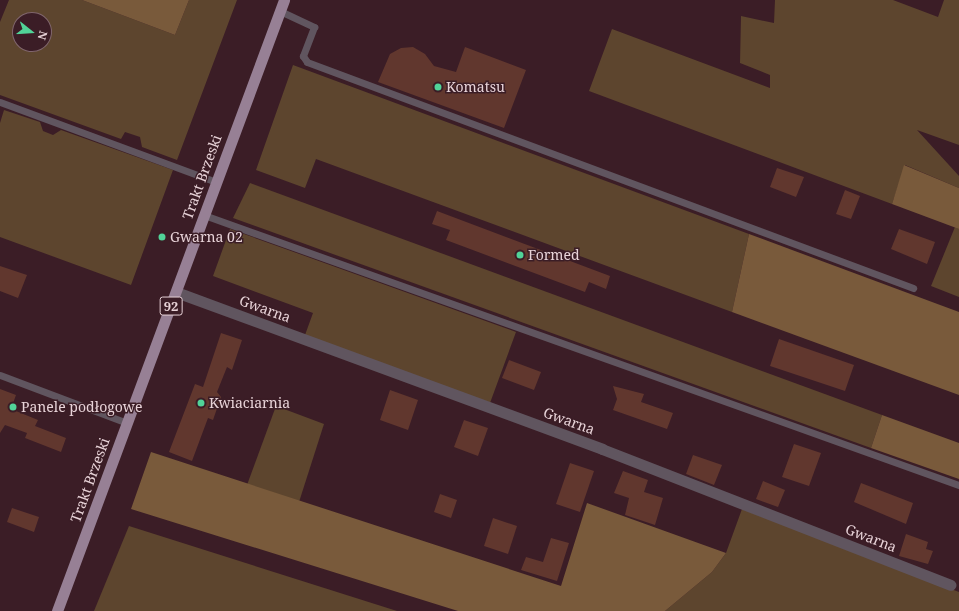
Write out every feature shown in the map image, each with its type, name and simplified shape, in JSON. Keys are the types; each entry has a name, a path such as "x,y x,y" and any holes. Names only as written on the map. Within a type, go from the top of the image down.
{"main road":[{"name":"Trakt Brzeski","path":"57,611 284,0"}],"street":[{"name":"Gwarna","path":"176,292 602,449 950,585"}],"lane":[{"path":"280,11 314,27 303,56 307,62 913,288"},
{"path":"0,102 216,182"},
{"path":"204,215 959,485"},
{"path":"0,375 127,423"}],"shaded area":[{"path":"9,0 82,0 175,35 189,0 237,0 177,160 142,147 140,137 125,132 121,139 0,95 0,22"},
{"path":"82,0 189,0 175,35"},
{"path":"775,0 893,0 938,17 944,0 959,0 959,145 917,130 959,176 959,188 905,165 892,204 589,91 612,29 770,88 770,75 740,63 741,16 774,23"},
{"path":"293,65 749,234 732,312 316,159 305,188 256,170"},
{"path":"4,110 40,122 43,131 53,135 61,130 173,170 131,285 0,237 0,123"},
{"path":"904,165 959,188 959,229 892,204"},
{"path":"250,183 882,415 871,448 233,218"},
{"path":"955,227 959,229 959,297 931,286"},
{"path":"230,229 516,332 490,403 305,335 313,313 213,276"},
{"path":"749,234 959,312 959,395 732,312"},
{"path":"276,406 324,424 299,502 247,485"},
{"path":"882,415 959,443 959,479 871,448"},
{"path":"151,452 561,586 587,503 726,553 712,572 665,611 458,611 131,509"},
{"path":"742,509 959,592 959,611 665,611 712,572 726,553"},
{"path":"129,526 397,611 94,611"}],"building":[{"path":"413,47 425,54 434,66 456,72 465,47 526,70 504,128 378,82 390,54 401,48"},
{"path":"777,168 804,177 796,197 770,187"},
{"path":"845,190 860,196 851,219 836,214"},
{"name":"Formed","path":"437,211 610,276 606,289 589,282 585,292 446,240 450,230 432,224"},
{"path":"899,229 935,242 927,264 891,249"},
{"path":"0,266 27,275 18,298 0,291"},
{"path":"221,333 242,340 232,370 227,367 217,392 221,397 213,420 208,418 192,461 169,452 195,384 203,387"},
{"path":"779,339 854,365 845,391 770,366"},
{"path":"509,360 541,372 534,390 502,378"},
{"path":"613,386 644,394 641,402 673,413 667,429 613,410 617,399"},
{"path":"0,389 16,395 11,409 38,420 35,426 66,438 61,452 25,438 27,433 5,425 0,433"},
{"path":"390,390 418,400 408,430 380,420"},
{"path":"464,420 488,428 478,456 454,447"},
{"path":"794,444 821,453 809,486 782,477"},
{"path":"693,455 722,465 714,485 686,474"},
{"path":"570,463 594,471 580,512 556,504"},
{"path":"623,471 648,480 644,492 663,498 655,525 625,515 629,498 614,493"},
{"path":"763,481 785,490 778,507 756,499"},
{"path":"861,483 913,503 906,524 854,502"},
{"path":"440,494 457,500 451,518 434,512"},
{"path":"12,508 39,517 34,532 7,522"},
{"path":"493,518 517,526 508,554 484,546"},
{"path":"906,534 928,542 926,549 933,551 928,564 899,556"},
{"path":"551,538 569,543 557,581 521,570 526,557 543,562"}],"place":[{"name":"Komatsu","path":"438,87"},
{"name":"Gwarna 02","path":"162,237"},
{"name":"Formed","path":"520,255"},
{"name":"Kwiaciarnia","path":"201,403"},
{"name":"Panele podłogowe","path":"13,407"}]}
